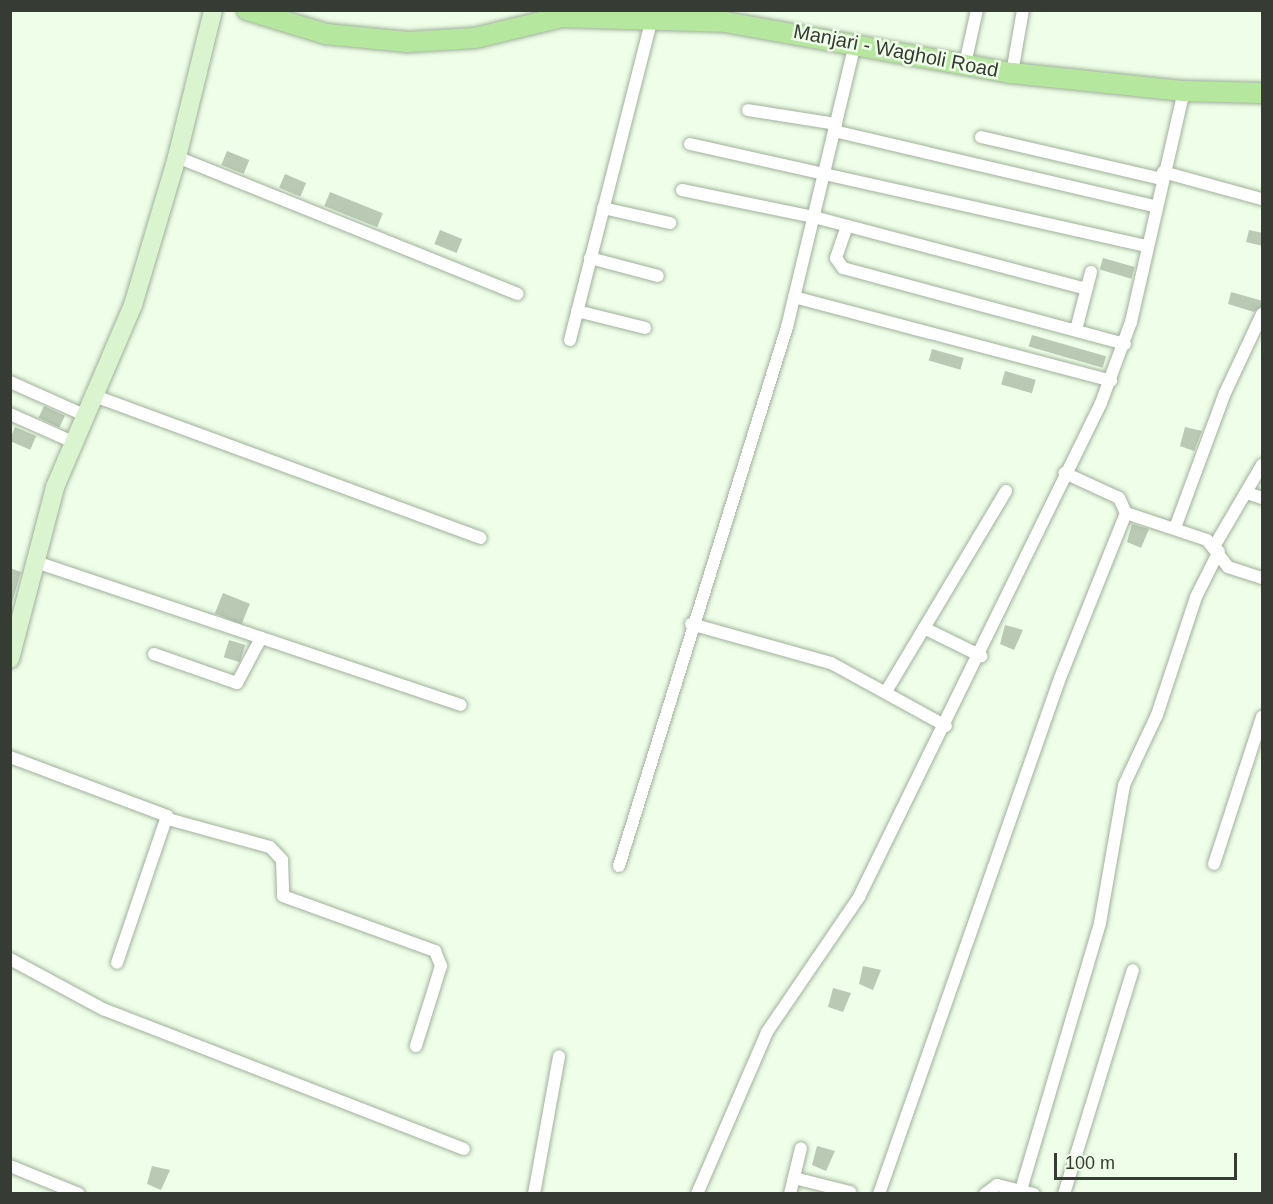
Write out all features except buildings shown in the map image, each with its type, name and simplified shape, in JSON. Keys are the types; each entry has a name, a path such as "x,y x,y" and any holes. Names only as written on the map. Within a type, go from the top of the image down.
{"main road":[{"name":"Manjari - Wagholi Road","path":"247,10 326,34 408,42 475,38 561,14 774,27 1012,73 1184,91 1263,93"}],"street":[{"path":"10,659 16,610 36,562 56,487 92,395 133,305 177,157 213,10"},
{"path":"965,64 977,10"},
{"path":"1012,73 1023,10"},
{"path":"570,340 651,19"},
{"path":"619,866 691,624 794,297 855,43"},
{"path":"697,1194 767,1032 859,897 981,656 1065,473 1111,381 1125,344 1162,175 1184,91"},
{"path":"748,110 835,128 1155,206"},
{"path":"981,137 1263,199"},
{"path":"690,144 824,172 1146,246"},
{"path":"177,157 517,294"},
{"path":"682,190 814,217 1086,289"},
{"path":"603,208 670,223"},
{"path":"847,226 836,258 843,268 1125,344"},
{"path":"590,258 658,276"},
{"path":"1076,330 1090,272"},
{"path":"794,297 1111,381"},
{"path":"577,311 645,328"},
{"path":"1174,528 1225,393 1263,314"},
{"path":"10,382 84,416"},
{"path":"92,395 480,538"},
{"path":"10,414 75,443"},
{"path":"1021,1190 1100,923 1124,785 1157,715 1196,597 1217,548 1263,465"},
{"path":"879,1194 1053,697 1126,513 1119,498 1065,473"},
{"path":"887,690 1006,490"},
{"path":"1247,493 1263,498"},
{"path":"1126,513 1174,528 1217,548 1228,567 1263,578"},
{"path":"36,562 460,705"},
{"path":"691,624 831,663 887,690 946,726"},
{"path":"924,628 981,656"},
{"path":"154,654 237,683 261,638"},
{"path":"1214,864 1263,717"},
{"path":"10,757 159,809 168,819 270,847 282,860 282,896 435,951 441,966 416,1046"},
{"path":"117,963 168,819"},
{"path":"10,959 103,1009 464,1149"},
{"path":"1064,1194 1133,970"},
{"path":"534,1194 559,1056"},
{"path":"790,1194 801,1148"},
{"path":"10,1166 79,1194"},
{"path":"794,1178 850,1192"},
{"path":"985,1194 997,1185 1034,1194"}]}
